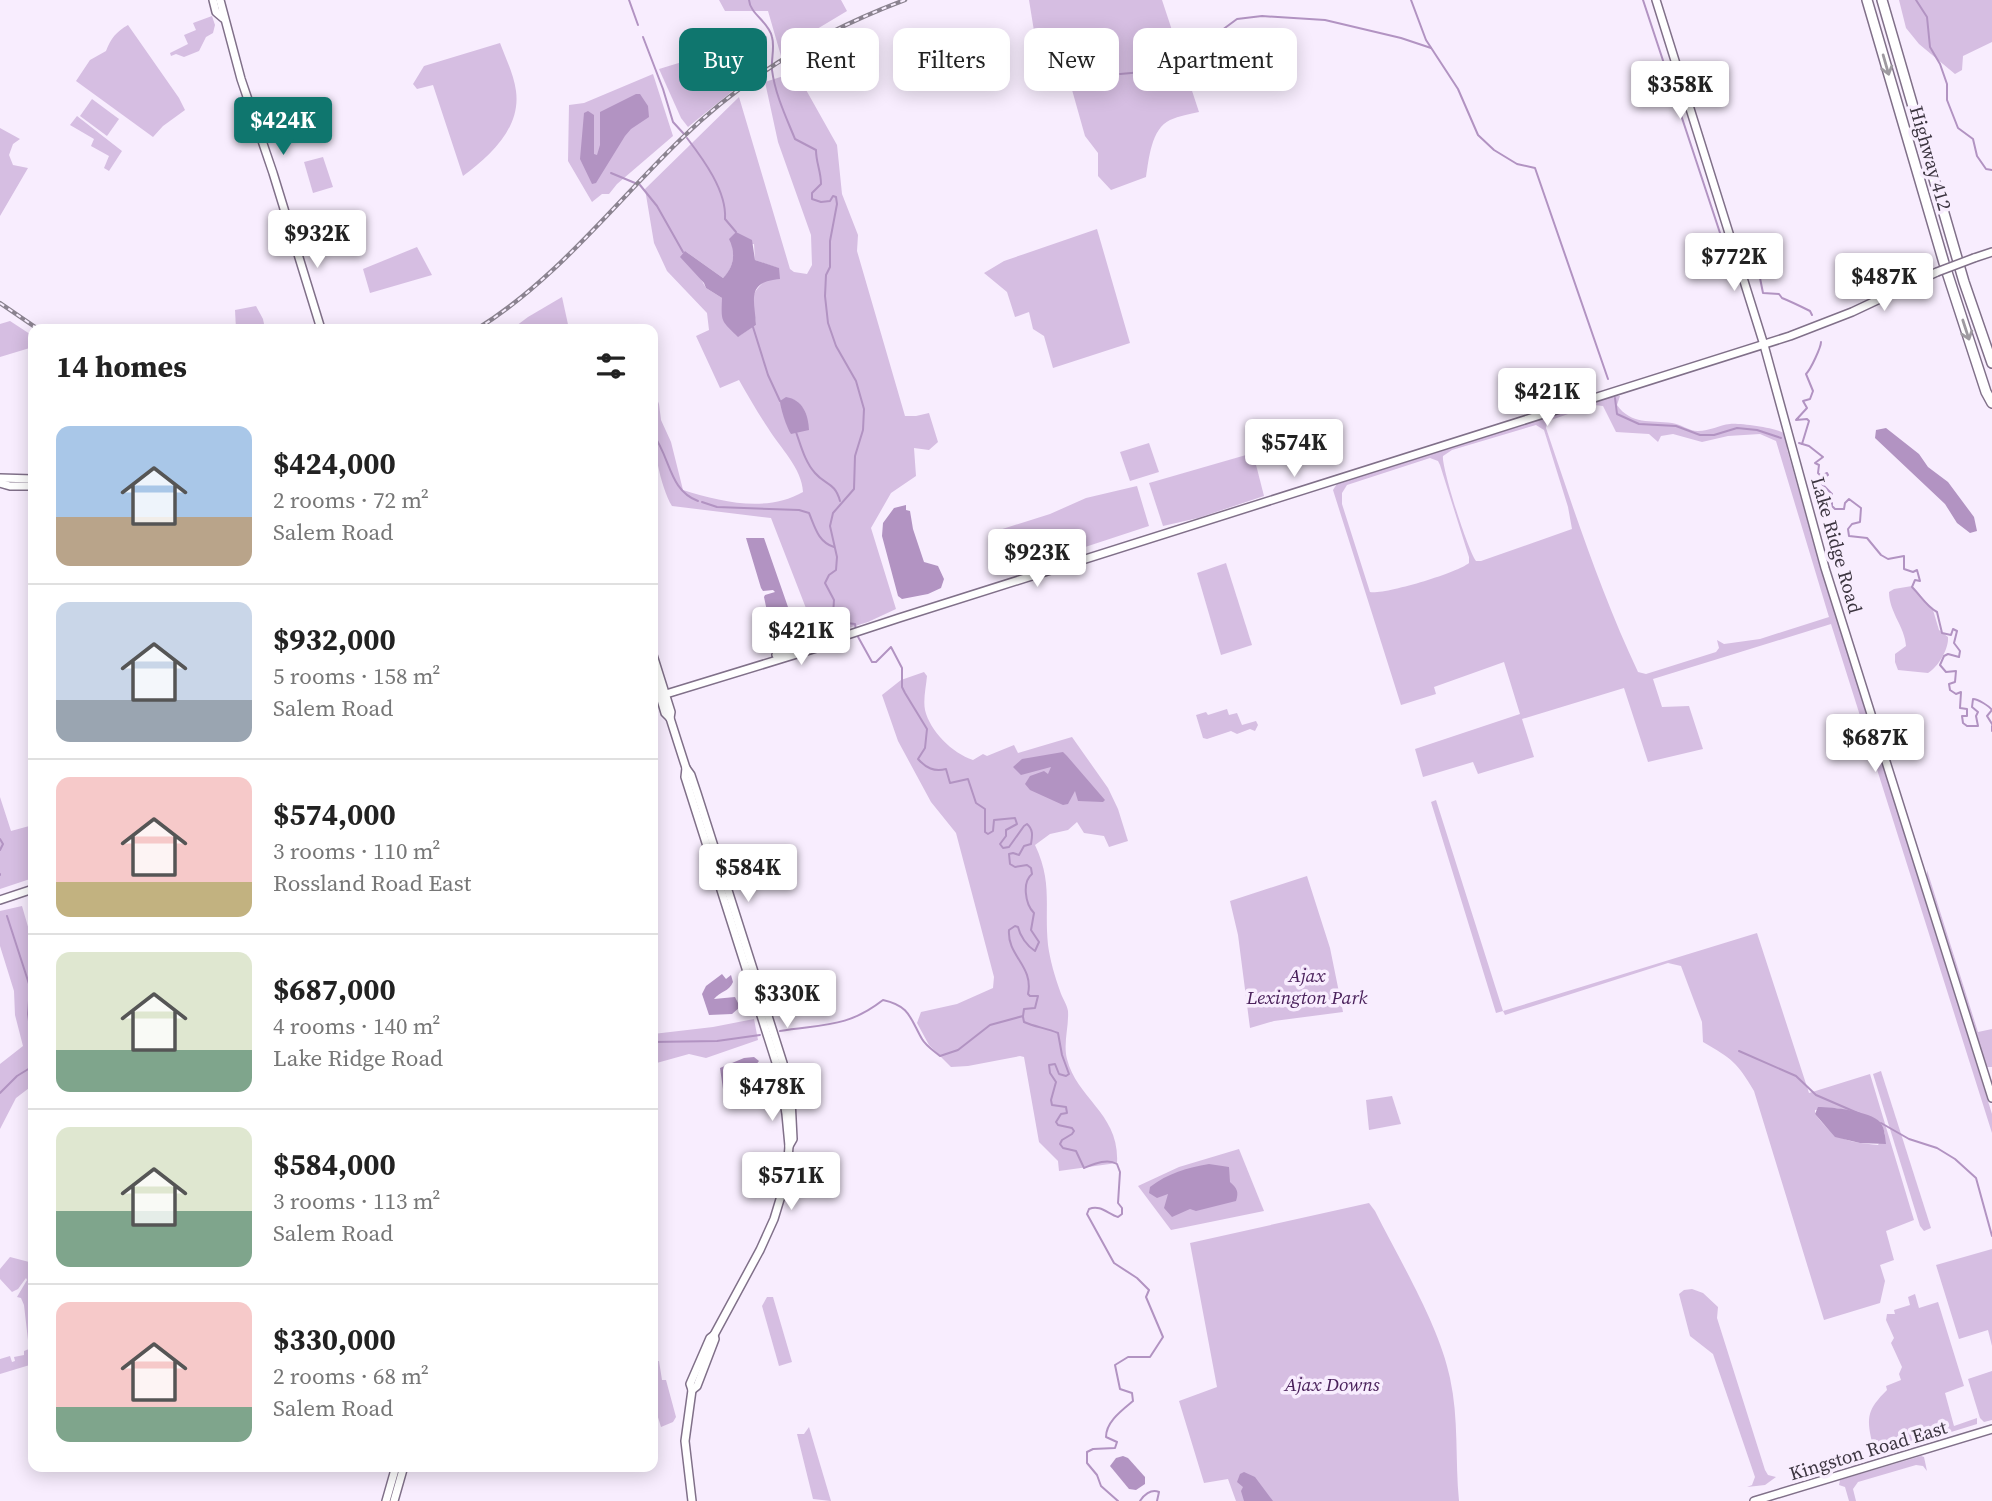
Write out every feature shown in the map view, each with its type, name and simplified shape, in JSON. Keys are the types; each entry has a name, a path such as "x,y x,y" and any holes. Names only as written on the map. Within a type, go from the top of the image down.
{"highway":[{"name":"Highway 412","path":"1867,0 1944,263 1986,392 1992,403"},
{"name":"Highway 412","path":"1882,0 1964,282 1992,363"}],"main road":[{"path":"213,0 216,12 223,18"},
{"path":"220,0 223,18 319,324"},
{"name":"Lake Ridge Road","path":"1656,0 1764,345 1825,568 1992,1098"},
{"path":"692,1501 685,1441 692,1390 690,1384 710,1338 740,1290 774,1219 787,1173 789,1146 779,1072 685,777 686,768 670,718 665,713 659,694 1764,345 1835,320 1937,272 1992,253"},
{"path":"0,481 28,479"},
{"path":"0,481 10,486 28,486"},
{"path":"0,900 28,891"},
{"name":"Kingston Road East","path":"1754,1501 1992,1429"},
{"path":"386,1501 394,1472"},
{"path":"394,1501 402,1472"}],"green space":[{"path":"719,0 841,0 847,11 819,28 781,28 781,56 768,11 725,11"},
{"path":"1029,0 1162,0 1171,28 1133,28 1133,91 1192,91 1199,112 1170,120 1159,130 1152,145 1146,177 1111,190 1098,176 1098,153 1085,136 1072,91 1119,91 1119,28 1034,28"},
{"path":"1899,0 1992,0 1992,42 1963,56 1962,70 1955,74 1919,44 1906,28"},
{"path":"212,16 215,25 213,33 206,37 199,51 184,57 176,54 171,56 170,53 188,44 184,35 196,30 193,23"},
{"path":"128,25 185,110 153,137 76,81 90,60 106,51 114,36"},
{"path":"500,43 515,85 514,117 502,140 463,176 433,85 417,89 413,84 424,66"},
{"path":"679,63 679,91 732,91 688,127 681,118 659,69"},
{"path":"653,74 673,136 609,194 602,194 592,202 568,161 569,105 584,103"},
{"path":"781,77 781,91 807,91 837,145 842,194 858,235 857,251 905,416 929,413 938,442 929,450 914,448 916,476 891,493 871,528 896,609 868,622 816,634 771,518 672,506 667,495 658,466 658,401 661,420 671,442 683,490 728,501 759,504 789,498 803,492 795,466 739,380 720,388 696,336 709,330 707,313 667,271 654,243 645,189 739,97 790,269 794,272 807,274 812,265 811,235 778,142 767,91 767,81","holes":["754,244 755,260 778,268 758,288 752,306 756,325 739,336 722,298 706,288 685,251 723,278 732,264 732,246"]},
{"path":"92,99 119,119 107,136 80,116"},
{"path":"77,116 122,151 109,171 104,168 109,156 91,146 94,139 70,125"},
{"path":"0,128 20,139 13,144 9,155 13,165 28,168 0,216"},
{"path":"323,157 333,187 313,193 304,162"},
{"path":"1097,229 1130,343 1053,368 1044,336 1033,329 1029,312 1015,317 1007,292 984,273 1004,261"},
{"path":"417,247 432,275 370,293 363,269"},
{"path":"562,297 568,324 519,324"},
{"path":"256,306 264,324 236,324 235,310"},
{"path":"10,321 28,333 28,349 0,357 0,324"},
{"path":"1620,396 1617,405 1635,419 1675,424 1698,431 1730,424 1757,426 1784,433 1791,441 1787,449 1821,569 1992,1114 1992,1133 1831,624 1653,679 1662,707 1689,706 1703,749 1648,762 1624,688 1522,719 1534,757 1478,774 1473,762 1423,777 1415,749 1520,714 1504,662 1434,687 1436,694 1401,705 1333,490 1338,482 1591,404 1547,422 1546,428 1600,582 1638,672 1646,674 1716,652 1719,648 1717,640 1724,644 1760,639 1829,617 1776,441 1760,434 1728,436 1702,442 1673,434 1661,436 1658,442 1649,434 1616,432 1603,406 1594,405 1594,402","holes":["1536,425 1544,430 1568,507 1572,529 1476,561 1456,508 1443,456 1452,450","1430,458 1438,461 1440,465 1469,563 1420,582 1370,592 1342,504 1342,493 1347,485"]},
{"path":"1149,443 1159,472 1130,481 1120,452"},
{"path":"1253,453 1264,496 1198,518 1163,526 1149,483"},
{"path":"1137,486 1149,526 1006,573 993,532 1050,514 1086,498"},
{"path":"1226,563 1252,645 1221,655 1197,573"},
{"path":"1912,586 1933,610 1939,630 1948,637 1942,657 1928,673 1898,670 1895,662 1895,654 1906,646 1889,592"},
{"path":"924,672 927,676 924,702 928,718 937,733 957,752 973,760 983,754 987,756 1014,745 1018,753 1072,737 1108,788 1118,809 1128,841 1109,847 1104,836 1084,833 1077,822 1068,830 1050,834 1035,845 1046,883 1050,957 1068,1011 1067,1059 1079,1085 1112,1132 1117,1163 1059,1171 1058,1161 1039,1142 1024,1057 951,1067 929,1045 917,1023 921,1012 957,1004 993,988 994,977 956,833 931,802 898,741 882,695 901,680"},
{"path":"1227,709 1229,715 1237,713 1242,725 1256,721 1258,725 1255,731 1250,729 1237,734 1231,731 1203,738 1196,715 1206,712 1208,715"},
{"path":"0,797 11,831 28,826 28,880 0,889"},
{"path":"1436,800 1503,1011 1496,1013 1431,802"},
{"path":"1927,870 1978,1032 1992,1029 1992,1067 1987,1067 1985,1061"},
{"name":"Ajax Lexington Park","path":"1307,876 1330,948 1343,1012 1274,1021 1250,1028 1238,935 1230,901"},
{"path":"22,906 28,927 28,1089 16,1098 0,1129 0,1064 23,1046 15,1015 14,991 0,946 0,911"},
{"path":"1757,933 1809,1093 1870,1074 1914,1220 1886,1231 1894,1260 1880,1265 1885,1281 1880,1303 1824,1320 1754,1091 1733,1062 1703,1042 1702,1022 1681,966 1668,963 1505,1015 1503,1011","holes":["1837,1108 1881,1123 1885,1134 1878,1145 1858,1143 1842,1138 1829,1129 1815,1114 1815,1110"]},
{"path":"754,1019 758,1040 706,1058 689,1054 658,1063 658,1033"},
{"path":"1881,1071 1931,1228 1924,1231 1920,1226 1873,1074"},
{"path":"1392,1096 1401,1124 1369,1130 1366,1100"},
{"path":"1239,1149 1264,1211 1171,1230 1138,1186 1179,1167"},
{"name":"Ajax Downs","path":"1369,1203 1418,1293 1445,1358 1455,1409 1459,1501 1236,1501 1228,1479 1204,1483 1179,1401 1217,1387 1190,1243"},
{"path":"1992,1249 1992,1346 1988,1330 1959,1339 1936,1265"},
{"path":"10,1257 28,1262 28,1340 24,1305 21,1298 17,1297 27,1280 26,1278 18,1289 12,1292 0,1279 0,1269"},
{"path":"1692,1289 1703,1293 1718,1307 1717,1318 1765,1470 1768,1475 1776,1477 1765,1485 1747,1487 1752,1485 1755,1477 1713,1354 1690,1336 1679,1294"},
{"path":"1915,1294 1919,1308 1938,1302 1964,1386 1945,1393 1954,1426 1977,1418 1977,1424 1877,1455 1874,1452 1878,1440 1872,1442 1870,1413 1887,1390 1886,1386 1901,1380 1899,1374 1902,1367 1891,1343 1894,1338 1886,1320 1887,1314 1895,1314 1894,1310 1910,1305 1908,1297"},
{"path":"767,1297 773,1297 792,1362 779,1366 762,1306"},
{"path":"28,1349 28,1366 0,1374 0,1359 10,1356 12,1362 15,1361 14,1357 24,1355 24,1351"},
{"path":"658,1361 676,1417 673,1422 661,1427 658,1417"},
{"path":"1992,1371 1992,1420 1984,1422 1980,1418 1968,1379"},
{"path":"809,1427 831,1501 813,1499 797,1434 804,1434"},
{"path":"1924,1457 1927,1471 1923,1466 1916,1465 1858,1482 1853,1489 1856,1501 1849,1501 1845,1487 1839,1485 1840,1480"}],"shaded area":[{"path":"640,94 648,106 649,117 625,136 596,183 592,184 580,159 584,113 588,111 594,115 594,154 597,155 600,145 600,112"},
{"path":"736,232 752,240 755,260 779,268 780,279 761,284 757,289 754,294 756,325 738,337 723,320 722,298 706,288 680,257 685,251 723,278 733,260 729,239"},
{"path":"786,397 797,401 804,409 809,430 791,434 780,404"},
{"path":"1886,428 1948,482 1974,517 1977,531 1970,533 1957,523 1945,504 1875,438 1876,430"},
{"path":"906,505 924,562 938,566 944,579 941,588 928,594 902,599 898,596 882,536 883,523 894,508"},
{"path":"746,538 764,538 788,607 778,613 779,616 791,615 795,626 793,631 784,635 772,635 764,597 775,592 763,591 761,588"},
{"path":"1063,752 1105,800 1103,802 1078,801 1075,791 1068,804 1063,805 1030,790 1025,784 1030,776 1044,771 1048,774 1051,767 1021,775 1013,767 1022,759"},
{"path":"722,974 726,979 731,975 733,982 714,999 735,997 740,1007 732,1014 709,1015 702,994 706,986"},
{"path":"754,1057 759,1061 741,1075 742,1078 764,1076 769,1086 723,1089 720,1068 744,1058"},
{"path":"1818,1107 1851,1110 1875,1118 1883,1127 1886,1144 1860,1143 1835,1137 1815,1114"},
{"path":"1209,1164 1229,1167 1230,1182 1236,1188 1236,1201 1196,1211 1190,1209 1172,1217 1164,1208 1168,1194 1157,1198 1149,1193 1150,1187 1171,1175"},
{"path":"1123,1456 1145,1477 1145,1484 1136,1490 1129,1489 1110,1466 1116,1458"},
{"path":"1244,1472 1255,1477 1273,1501 1244,1501 1241,1491 1243,1487 1237,1482 1240,1474"}],"waterway":[{"path":"629,0 638,25"},
{"path":"749,0 772,37 773,79 795,139 816,150 821,184 812,193 812,199 821,202 836,197 830,241 830,267 826,275 828,323 836,346 856,381 864,409 863,430 855,456 854,489 833,513 830,526 837,557 836,570 829,575 825,583 834,600 833,615 838,622 855,624 856,630"},
{"path":"1411,0 1426,40 1458,89 1478,135 1494,150 1517,164 1535,168 1608,379"},
{"path":"1643,0 1722,239 1730,244"},
{"path":"1916,0 1927,17 1930,47 1947,84 1947,100 1958,128 1973,139 1977,156 1986,169 1992,170"},
{"path":"1225,28 1237,19 1262,16 1325,20 1431,48"},
{"path":"643,37 673,122 684,134"},
{"path":"1120,74 1133,73"},
{"path":"687,138 713,176 722,197 725,219 736,232"},
{"path":"611,173 635,183"},
{"path":"640,185 657,206 683,252"},
{"path":"1740,252 1757,263 1763,293 1779,294 1810,311 1812,315"},
{"path":"753,327 768,375 780,401"},
{"path":"1802,444 1809,421 1796,420 1807,408 1803,401 1810,399 1813,391 1806,374 1821,342"},
{"path":"1615,398 1617,414 1639,424 1676,426 1700,435 1714,435 1737,428 1757,430 1781,438"},
{"path":"796,432 812,469 833,487 840,501"},
{"path":"658,442 676,482 688,496 698,501"},
{"path":"1799,443 1809,446 1823,457 1815,463 1819,465 1818,473 1821,476 1827,473 1828,475 1819,481 1832,494 1832,506 1835,509 1844,509 1849,499 1861,508 1860,522 1852,524 1848,529 1849,536 1867,538 1881,555 1888,559 1904,556 1904,569 1913,572 1917,570 1920,581 1915,580 1912,587 1937,612 1942,633 1951,635 1953,629 1957,631 1954,643 1960,651 1959,657 1948,654 1940,665 1946,672 1956,671 1955,682 1949,684 1950,690 1956,694 1961,692 1960,708 1967,709 1967,716 1962,716 1963,723 1967,726 1978,726 1978,712 1972,707 1973,699 1992,710 1987,716 1992,724"},
{"path":"702,502 717,507 799,510 809,513 821,538 834,547"},
{"path":"780,1031 846,1020 858,1016 883,1000 904,1009 924,1042 940,1056 958,1050 990,1025 1023,1016 1024,1009 1035,1008 1038,996 1028,994 1027,976 1009,939 1009,930 1015,926 1035,951 1039,942 1031,930 1034,913 1028,904 1026,893 1027,882 1032,874 1031,868 1027,865 1015,867 1010,864 1009,854 1019,855 1024,846 1031,844 1031,829 1027,824 1024,826 1009,847 1003,848 1000,844 1006,836 1006,830 1017,824 1015,818 994,820 993,831 988,834 985,832 985,809 976,803 968,779 950,783 946,769 930,768 918,759 925,748 927,729 902,687 902,668 891,647 876,662 872,662 857,635"},
{"path":"1992,726 1992,731"},
{"path":"0,839 3,844 0,850"},
{"path":"7,916 28,981"},
{"path":"1023,1017 1024,1022 1058,1033 1069,1074 1059,1074 1055,1064 1049,1065 1050,1073 1056,1082 1051,1100 1052,1105 1066,1107 1067,1113 1061,1114 1056,1122 1058,1125 1072,1128 1074,1131 1060,1144 1063,1148 1076,1151 1084,1168 1096,1163 1117,1164 1120,1172 1118,1203 1122,1214 1118,1217 1097,1208 1089,1209 1087,1214 1114,1263 1137,1278 1149,1290 1146,1297 1163,1337 1150,1357 1128,1357 1115,1365 1120,1389 1132,1393 1133,1401 1109,1426 1106,1437 1117,1442 1115,1448 1093,1449 1087,1452 1087,1463 1097,1475 1101,1486 1118,1501"},
{"path":"658,1042 717,1041 760,1035"},
{"path":"1739,1051 1796,1076 1816,1095 1860,1114"},
{"path":"0,1093 28,1069"},
{"path":"1881,1123 1909,1139 1937,1148 1955,1159 1976,1178 1992,1236"},
{"path":"1140,1501 1153,1491 1159,1492 1157,1501"}],"railway":[{"path":"484,324 559,265 680,140 730,96 814,41 905,0"},
{"path":"0,303 31,324"}]}
